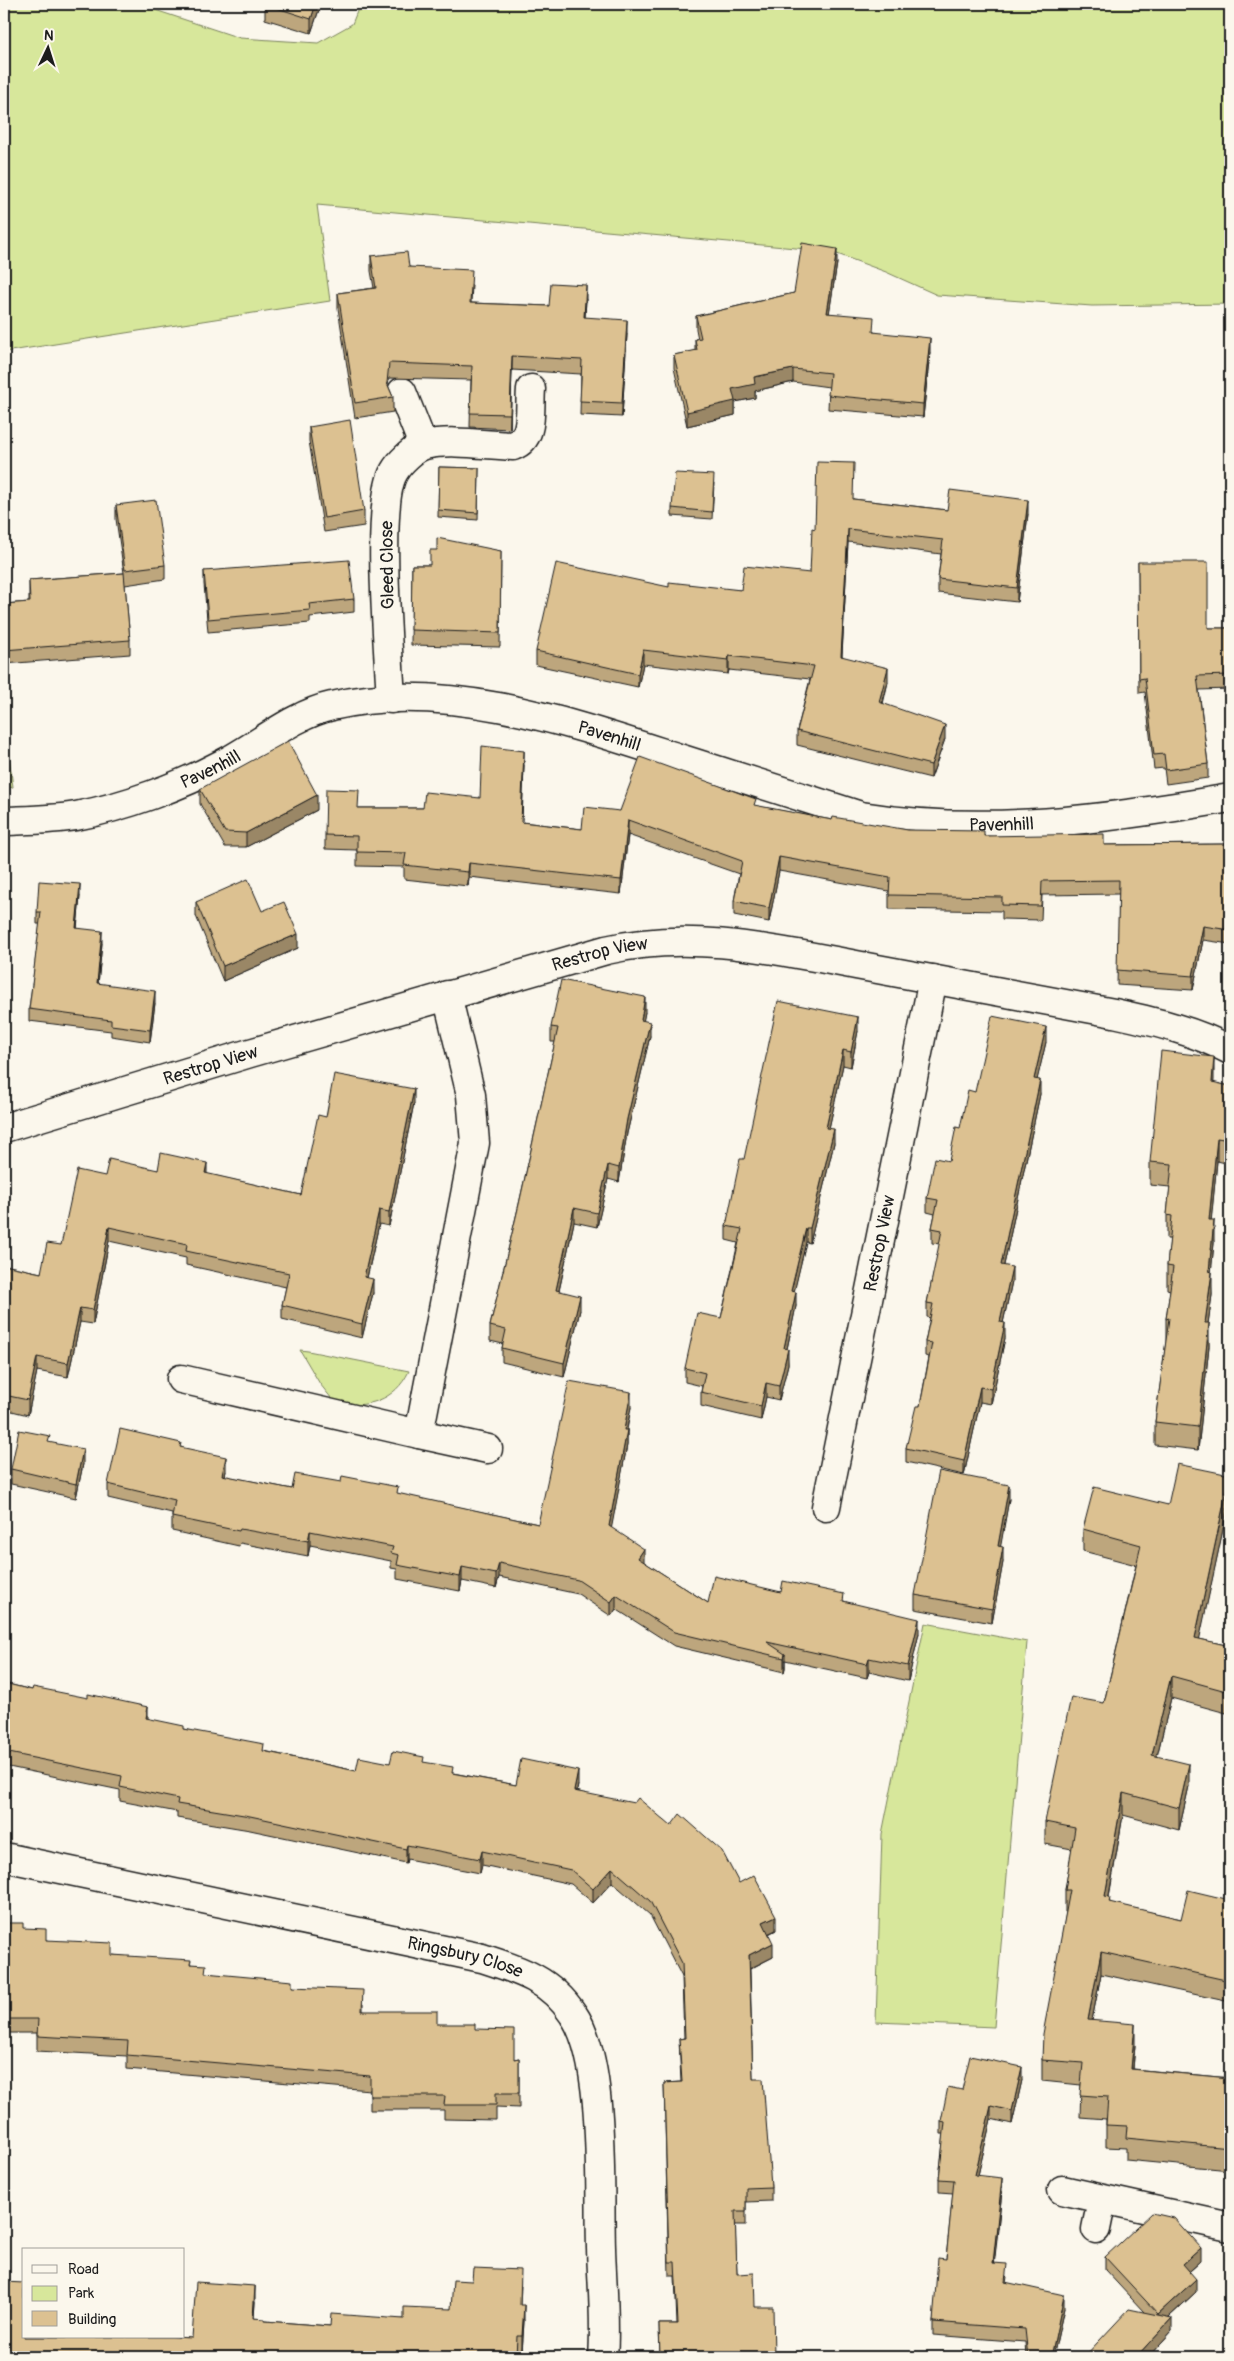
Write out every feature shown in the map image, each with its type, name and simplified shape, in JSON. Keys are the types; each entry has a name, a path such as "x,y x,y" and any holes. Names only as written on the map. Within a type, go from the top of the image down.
{"street":[{"path":"402,392 424,445 513,446 522,443 528,436 530,389"},
{"name":"Gleed Close","path":"391,699 385,546 386,501 393,472 408,456 424,445"},
{"name":"Pavenhill","path":"4,821 74,816 126,803 222,764 297,720 330,706 391,699 433,700 525,712 581,727 861,816 897,822 932,825 1010,824 1115,816 1230,798"},
{"name":"Restrop View","path":"4,1128 447,995 630,944 668,940 744,944 1164,1024 1195,1034 1230,1050"},
{"name":"Restrop View","path":"826,1508 932,979"},
{"path":"419,1434 475,1143 471,1095 447,995"},
{"path":"181,1379 488,1449"},
{"name":"Ringsbury Close","path":"4,1857 482,1958 524,1971 543,1983 560,1998 583,2030 593,2072 598,2123 603,2357"},
{"path":"1062,2190 1230,2227"},
{"path":"1096,2229 1102,2200"}],"green space":[{"path":"4,4 137,4 240,38 318,43 352,24 360,4 1230,4 1230,304 1092,306 937,295 886,272 829,251 317,205 330,301 4,352"},
{"path":"4,717 13,787 4,789"},
{"path":"300,1350 409,1371 403,1381 388,1396 359,1405 336,1404 320,1384"},
{"path":"925,1623 1027,1642 994,2027 876,2022 882,1834"}],"building":[{"path":"265,4 316,4 311,19"},
{"path":"802,243 837,249 827,313 874,317 873,332 930,338 923,404 828,395 830,373 793,369 754,377 755,384 732,389 735,401 687,412 674,355 697,350 695,339 701,338 696,316 794,293"},
{"path":"407,252 409,267 472,270 470,303 549,306 551,283 586,285 584,317 627,320 622,403 580,401 582,360 512,356 510,414 470,413 472,366 389,363 387,383 393,397 355,403 338,293 376,288 371,256"},
{"path":"350,420 364,511 324,518 309,427"},
{"path":"817,462 854,463 853,499 947,510 950,490 1028,500 1017,588 938,579 943,540 848,529 841,656 888,668 879,702 945,725 931,765 797,731 814,666 729,656 728,660 643,650 638,674 536,651 556,563 669,587 669,582 741,590 744,566 810,573 812,528 815,529"},
{"path":"439,467 479,468 478,513 438,510"},
{"path":"675,473 714,475 712,512 672,508"},
{"path":"156,500 165,565 125,570 116,505"},
{"path":"437,538 501,551 500,633 411,630 412,565 430,565 430,550 437,550"},
{"path":"349,560 354,599 309,604 310,610 208,619 204,571"},
{"path":"1138,562 1208,562 1208,628 1230,628 1230,675 1197,676 1208,764 1166,770 1164,754 1154,755 1145,678 1139,679"},
{"path":"124,573 130,640 4,650 4,604 30,602 29,580"},
{"path":"288,741 317,795 246,833 225,832 200,789"},
{"path":"482,746 524,751 521,822 582,829 584,807 620,811 640,757 756,799 754,805 832,820 833,817 908,830 984,831 984,836 1104,834 1104,845 1230,844 1230,930 1203,926 1193,976 1117,970 1119,880 1042,881 1041,906 1002,905 1002,897 889,895 890,877 779,857 769,908 734,901 742,861 628,820 621,880 469,863 468,872 404,865 406,853 357,852 357,836 325,835 326,789 359,790 358,808 423,808 425,792 480,798"},
{"path":"248,879 262,911 284,902 298,934 223,966 196,902"},
{"path":"39,881 80,884 76,928 102,931 97,983 155,991 150,1030 111,1025 111,1020 29,1009 41,912 37,912"},
{"path":"561,980 645,997 641,1020 650,1022 627,1119 619,1168 608,1165 597,1213 574,1208 556,1290 580,1296 564,1363 502,1348 506,1330 490,1326 558,1028 551,1027"},
{"path":"778,1001 858,1017 851,1052 843,1050 826,1128 834,1129 810,1228 806,1228 791,1291 796,1292 784,1348 788,1349 779,1386 766,1383 761,1406 701,1392 705,1373 685,1368 697,1313 721,1318 742,1229 726,1226 740,1159 744,1159"},
{"path":"992,1016 1046,1027 1034,1079 1040,1080 1001,1265 1012,1267 1000,1322 1005,1323 991,1389 980,1387 964,1461 906,1448 916,1406 920,1406 932,1343 925,1342 933,1304 927,1303 942,1230 932,1228 938,1200 927,1198 935,1158 949,1161 956,1127 960,1128 968,1090 975,1092"},
{"path":"1161,1051 1214,1057 1212,1082 1230,1086 1230,1140 1217,1138 1209,1220 1214,1220 1209,1271 1212,1272 1205,1323 1209,1323 1198,1427 1155,1422 1169,1318 1166,1319 1173,1267 1167,1266 1172,1216 1167,1215 1172,1164 1150,1162"},
{"path":"334,1074 414,1089 389,1212 379,1210 364,1277 373,1279 362,1324 282,1305 289,1273 186,1251 187,1244 109,1227 93,1310 80,1308 68,1363 37,1357 28,1400 4,1395 4,1265 41,1273 47,1243 61,1245 77,1170 105,1176 109,1159 158,1170 161,1153 207,1163 205,1173 301,1195 318,1115 326,1117"},
{"path":"569,1381 631,1392 624,1430 627,1430 609,1526 644,1549 638,1558 708,1603 714,1576 781,1592 783,1581 844,1594 843,1601 919,1619 908,1666 869,1658 867,1664 767,1642 785,1654 784,1658 674,1632 616,1595 611,1602 578,1580 499,1563 496,1574 462,1567 460,1577 397,1565 399,1555 391,1553 393,1547 310,1531 308,1541 240,1529 239,1531 172,1517 175,1500 108,1484 120,1429 181,1443 180,1447 226,1457 222,1475 292,1489 295,1474 341,1482 342,1476 398,1487 397,1493 538,1524"},
{"path":"19,1430 50,1436 48,1442 83,1449 76,1484 11,1469"},
{"path":"1177,1464 1230,1475 1195,1638 1230,1646 1230,1692 1171,1676 1152,1755 1189,1764 1179,1808 1123,1793 1105,1896 1110,1897 1109,1902 1181,1919 1188,1890 1230,1900 1227,1921 1230,1921 1230,1981 1101,1952 1088,2020 1135,2024 1131,2069 1230,2078 1230,2148 1126,2138 1127,2126 1106,2125 1108,2097 1080,2095 1083,2063 1042,2060 1043,2034 1070,1890 1065,1890 1075,1828 1045,1822 1071,1697 1104,1703 1141,1545 1083,1529 1094,1487 1168,1505"},
{"path":"939,1471 1009,1485 998,1546 1003,1547 992,1609 915,1595"},
{"path":"4,1683 32,1690 33,1687 88,1698 88,1694 148,1707 146,1718 184,1726 184,1729 264,1744 263,1751 356,1771 359,1757 390,1763 393,1751 424,1757 423,1762 453,1767 452,1773 516,1785 521,1759 578,1771 574,1791 634,1803 638,1798 671,1826 680,1814 722,1851 739,1883 754,1875 776,1916 763,1922 773,1943 749,1955 753,2079 763,2079 771,2187 746,2188 746,2211 735,2211 737,2274 754,2273 755,2307 773,2307 774,2357 660,2357 659,2324 678,2324 675,2262 669,2262 664,2083 682,2082 679,2039 685,2038 682,1963 650,1901 612,1868 593,1889 571,1870 482,1851 480,1859 407,1845 406,1849 250,1816 177,1804 178,1799 120,1787 122,1776 4,1752"},
{"path":"4,1923 23,1923 23,1928 46,1929 46,1940 112,1943 112,1955 191,1960 190,1964 206,1965 205,1973 292,1981 292,1987 363,1990 362,2011 437,2011 437,2024 475,2024 475,2029 514,2030 514,2059 519,2058 519,2093 496,2093 496,2105 444,2105 445,2096 370,2096 370,2076 127,2055 128,2041 37,2036 38,2019 4,2019"},
{"path":"970,2056 1022,2067 1012,2111 991,2106 975,2175 1002,2178 993,2263 1007,2264 1005,2282 1064,2295 1051,2357 1028,2357 1025,2329 933,2322 938,2258 946,2259 954,2180 939,2179 945,2122 941,2121 948,2087 962,2090"},
{"path":"1152,2213 1174,2218 1201,2248 1183,2264 1196,2279 1158,2314 1105,2257"},
{"path":"473,2268 521,2270 520,2305 524,2305 522,2336 517,2336 516,2357 4,2357 4,2282 22,2283 22,2338 192,2338 196,2282 255,2286 253,2318 265,2319 265,2321 330,2326 331,2314 404,2319 404,2307 451,2309 453,2280 472,2281"},
{"path":"1129,2309 1172,2318 1136,2357 1084,2357"}]}
